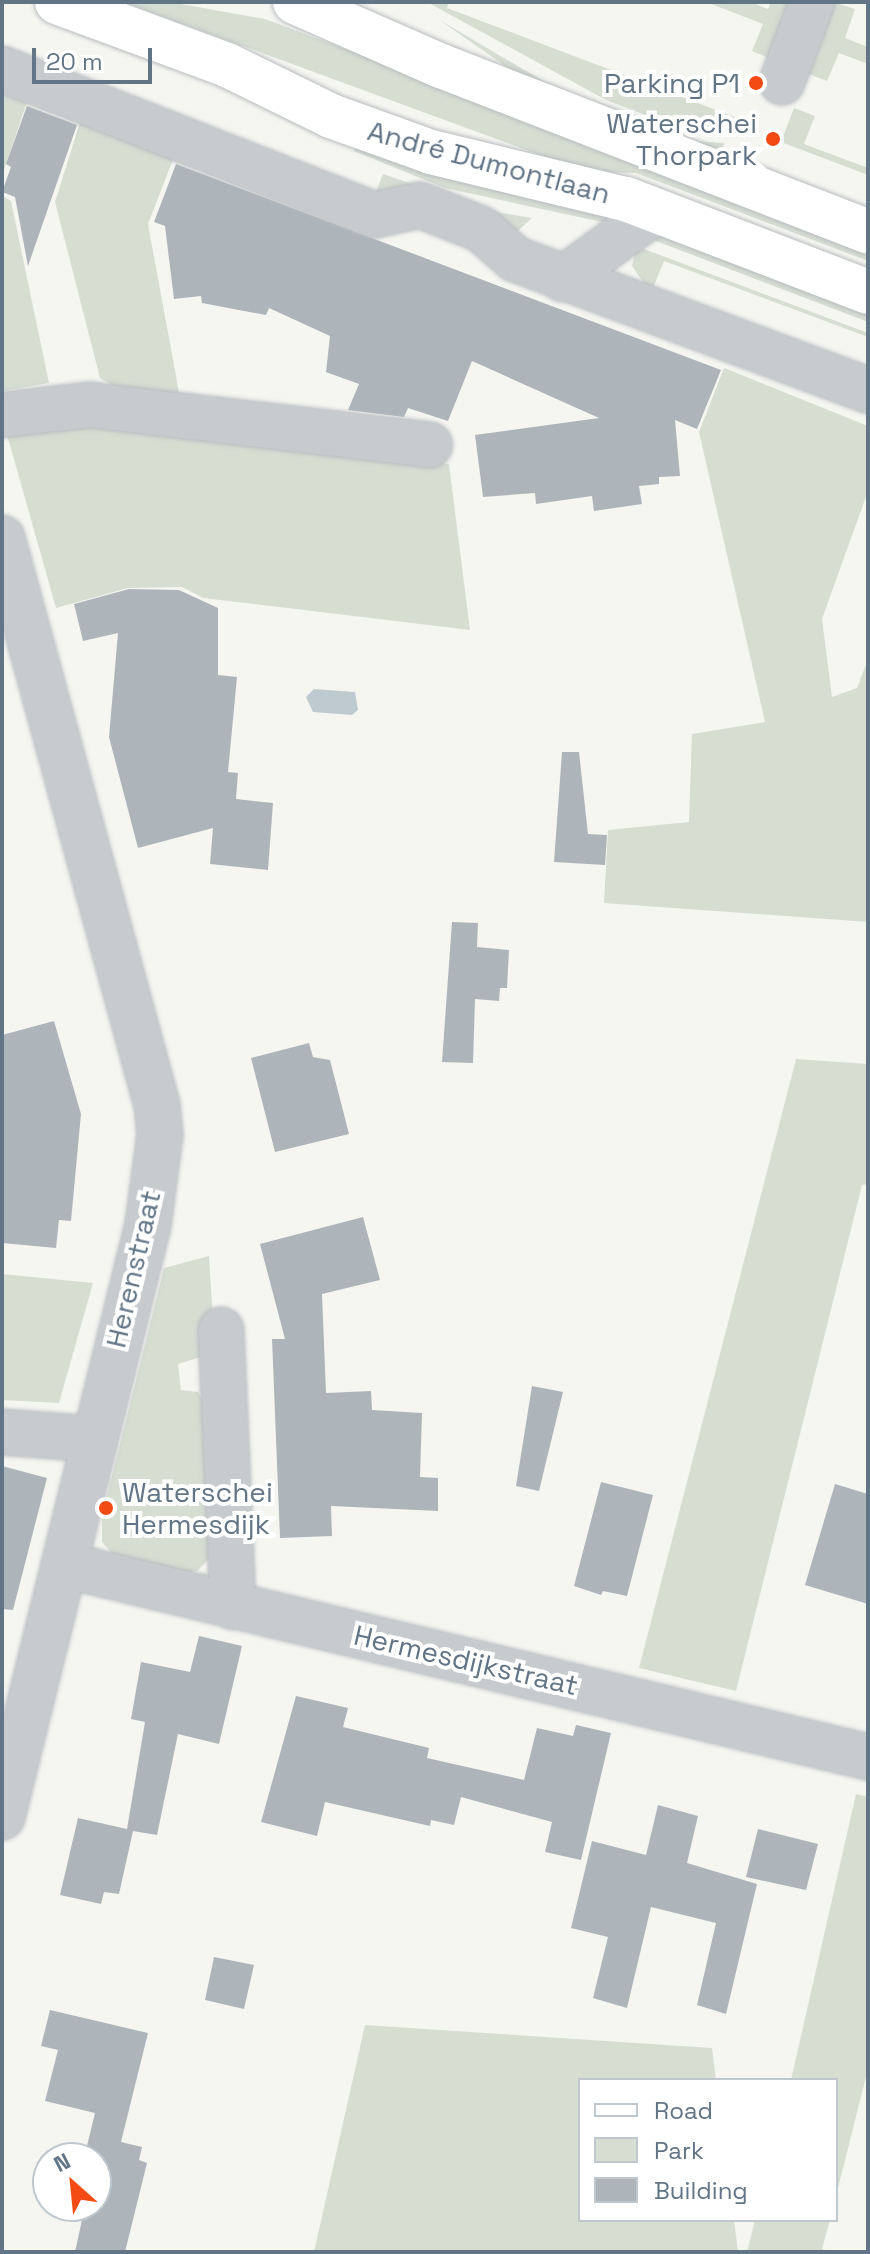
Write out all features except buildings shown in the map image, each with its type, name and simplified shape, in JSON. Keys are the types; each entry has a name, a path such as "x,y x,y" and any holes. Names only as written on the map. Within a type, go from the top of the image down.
{"main road":[{"name":"André Dumontlaan","path":"57,2 227,65 331,116 417,147 656,211 868,292"},
{"name":"André Dumontlaan","path":"295,2 441,66 868,232"}],"street":[{"path":"782,82 812,2"},
{"path":"2,69 375,215 420,205 481,229 515,259 563,279 868,390"},
{"name":"André Dumontlaan","path":"563,279 656,211"},
{"path":"2,415 90,405 430,445"},
{"name":"Herenstraat","path":"2,538 158,1120 148,1225 2,1817"},
{"path":"221,1330 207,1377 233,1607"},
{"path":"2,1432 94,1439"},
{"name":"Hermesdijkstraat","path":"65,1565 868,1757"}],"green space":[{"path":"123,2 170,2 265,19 868,245 868,261 636,173 586,172"},
{"path":"427,2 449,2 447,8 748,122 743,135 663,122 606,100"},
{"path":"706,2 750,2 768,9 771,2 794,2 772,59 752,51 763,24"},
{"path":"833,2 855,9 845,38 868,47 868,64 839,53 827,81 806,73"},
{"path":"438,19 562,92 682,140 724,143 723,148 672,146 521,77"},
{"path":"2,94 27,102 2,176"},
{"path":"794,108 815,116 804,144 868,168 868,175 781,142"},
{"path":"80,122 174,157 148,224 181,403 120,390 100,378 55,202"},
{"path":"358,138 624,216 611,224 445,188 354,151"},
{"path":"383,174 491,211 532,218 508,240 372,202"},
{"path":"2,195 11,201 49,383 2,391"},
{"path":"655,231 868,309 868,322 643,236"},
{"path":"636,246 868,333 868,337 664,261 653,288 645,285 632,266"},
{"path":"724,368 868,426 868,491 822,619 832,697 857,688 868,659 868,922 604,903 608,830 689,822 692,734 765,722 699,432"},
{"path":"147,422 449,464 470,630 203,598 182,587 128,588 56,608 4,424"},
{"path":"796,1059 868,1064 868,1184 862,1185 736,1691 639,1668"},
{"path":"209,1256 213,1320 201,1357 178,1364 181,1390 198,1392 206,1407 210,1558 197,1571 180,1573 113,1554 102,1542 102,1516 164,1268"},
{"path":"2,1274 93,1283 59,1403 2,1400"},
{"path":"856,1794 868,1797 868,2069 838,2188 838,2078 791,2078"},
{"path":"365,2025 712,2048 716,2078 578,2078 578,2222 734,2222 738,2252 314,2252"},
{"path":"754,2222 829,2222 822,2249 833,2252 747,2252"}],"shaded area":[{"path":"314,689 355,692 358,710 352,715 313,712 306,697"}],"place":[{"name":"Parking P1","path":"756,83"},
{"name":"Waterschei Thorpark","path":"773,139"},
{"name":"Waterschei Hermesdijk","path":"106,1508"}]}
